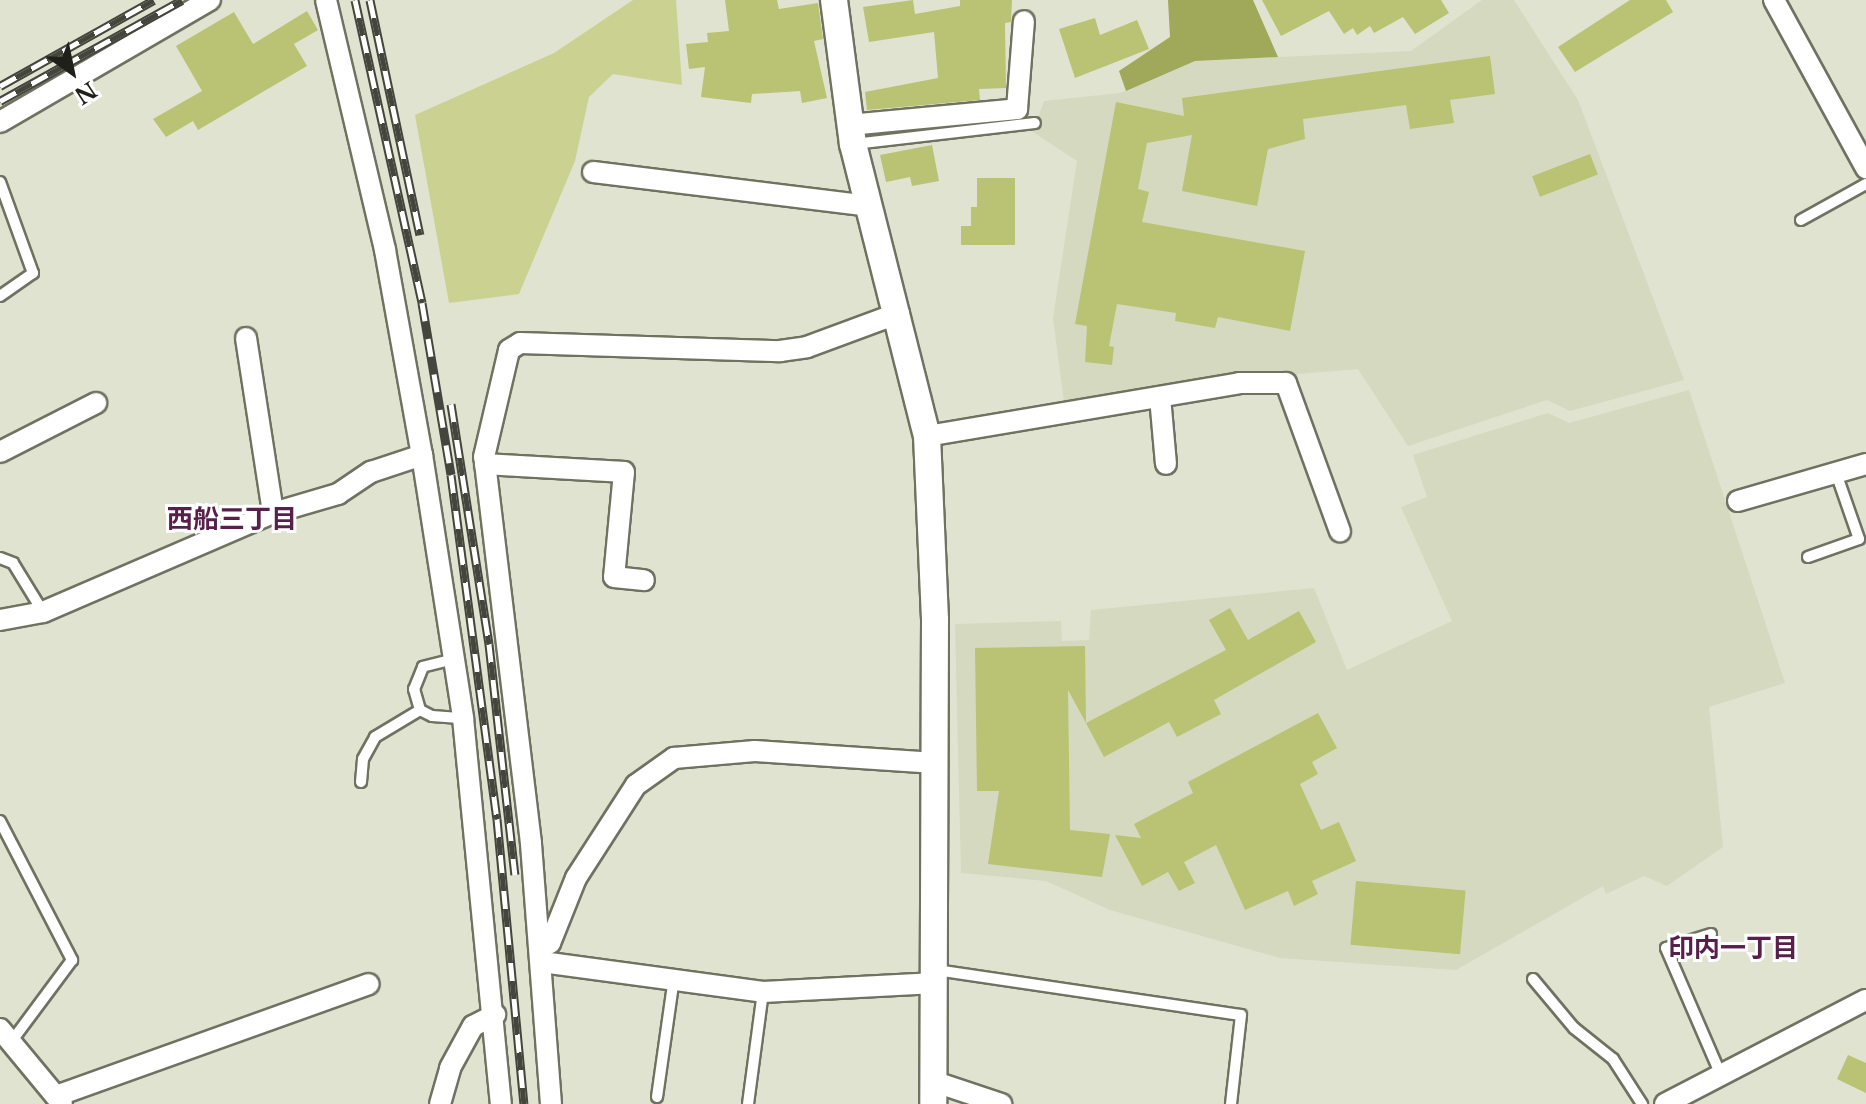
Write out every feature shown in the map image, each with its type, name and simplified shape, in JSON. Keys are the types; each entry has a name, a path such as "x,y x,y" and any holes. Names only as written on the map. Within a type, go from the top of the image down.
{"street":[{"path":"0,122 210,0"},
{"path":"326,0 382,236 422,455 463,718 495,1015 501,1104"},
{"path":"834,0 851,135 899,313 927,436 936,763 934,1093 1001,1104"},
{"path":"1774,0 1866,168"},
{"path":"851,135 1017,109 1024,21"},
{"path":"593,172 869,206"},
{"path":"551,1104 541,953 485,464 509,350 520,343 780,351 807,347 899,313"},
{"path":"246,338 273,513"},
{"path":"927,436 1239,383 1286,383 1340,531"},
{"path":"1160,397 1166,464"},
{"path":"0,452 96,403"},
{"path":"0,620 43,612 273,513 338,494 371,472 422,455"},
{"path":"485,464 624,472 614,577 644,580"},
{"path":"1738,501 1866,464"},
{"path":"541,953 550,943 576,878 636,785 674,758 755,751 936,763"},
{"path":"541,953 763,992 936,977"},
{"path":"5,1035 59,1100 369,984"},
{"path":"1665,1104 1866,1000"},
{"path":"440,1104 450,1068 473,1026 495,1015"}],"lane":[{"path":"851,135 1035,123"},
{"path":"0,182 33,273 0,296"},
{"path":"1801,220 1866,184"},
{"path":"1808,557 1859,539 1836,473"},
{"path":"0,558 13,563 43,612"},
{"path":"420,710 414,677 432,661 454,659"},
{"path":"420,710 432,716 463,718"},
{"path":"361,782 363,759 375,737 420,710"},
{"path":"0,821 72,960 5,1035"},
{"path":"1711,934 1666,948 1721,1075"},
{"path":"936,977 1241,1015 1231,1104"},
{"path":"657,1097 674,978"},
{"path":"1533,979 1574,1028 1613,1059 1642,1104"},
{"path":"748,1104 763,992"}],"shaded area":[{"path":"1482,0 1514,0 1578,100 1684,380 1570,411 1547,400 1408,446 1358,369 1238,379 1065,409 1053,318 1077,161 1033,132 1044,101 1120,93 1195,61 1411,51"},
{"path":"1689,390 1785,683 1709,707 1723,847 1667,886 1644,876 1606,894 1603,886 1456,970 1280,958 1110,910 1046,881 961,873 955,624 1061,621 1062,641 1089,640 1091,610 1314,588 1347,670 1452,621 1401,507 1427,497 1413,455 1548,413 1569,423"}],"green space":[{"path":"633,0 676,0 682,85 613,74 589,97 575,161 519,294 449,303 415,115 554,53"},
{"path":"1168,0 1253,0 1278,57 1195,61 1126,91 1119,71 1170,37"}],"building":[{"path":"725,0 777,0 779,9 818,3 823,39 814,41 827,98 802,103 800,91 752,94 751,103 701,97 705,67 689,69 686,44 708,42 707,33 729,31"},
{"path":"913,0 915,14 960,6 960,0 1012,0 1011,22 1005,23 1006,88 979,89 980,100 867,110 865,92 938,78 934,32 869,42 863,7"},
{"path":"1262,0 1441,0 1449,13 1415,34 1403,17 1374,33 1370,26 1357,35 1353,28 1344,34 1329,11 1281,36"},
{"path":"1630,0 1666,0 1673,12 1575,72 1558,47"},
{"path":"307,11 318,30 294,44 307,66 198,130 193,121 166,137 153,119 202,91 176,46 234,12 253,44"},
{"path":"1095,18 1100,35 1137,20 1149,49 1075,78 1059,29"},
{"path":"1490,56 1495,94 1450,100 1454,123 1410,129 1406,105 1303,119 1305,139 1268,149 1257,206 1182,191 1192,135 1147,143 1138,189 1149,192 1142,222 1305,251 1290,331 1218,317 1215,328 1175,321 1176,313 1117,304 1109,346 1114,347 1112,365 1085,362 1087,326 1075,324 1116,102 1184,116 1182,98"},
{"path":"932,145 939,181 912,186 910,177 886,182 880,155"},
{"path":"1590,154 1598,175 1540,197 1532,176"},
{"path":"977,178 1015,178 1015,245 961,245 961,226 971,226 971,207 977,207"},
{"path":"1230,608 1248,640 1299,611 1316,642 1214,700 1221,714 1177,737 1169,722 1104,757 1086,723 1226,650 1209,620"},
{"path":"1085,646 1086,723 1068,690 1070,830 1110,834 1102,877 988,864 999,791 977,791 975,648"},
{"path":"1318,713 1337,748 1312,762 1318,774 1300,784 1321,830 1339,822 1356,861 1312,881 1318,894 1294,906 1288,891 1245,910 1216,845 1184,862 1195,883 1179,891 1168,872 1142,886 1115,835 1141,838 1134,824 1193,793 1188,782"},
{"path":"1356,881 1466,891 1460,954 1350,945"},
{"path":"1848,1055 1866,1063 1866,1093 1837,1079"}],"railway":[{"path":"0,86 154,0"},
{"path":"0,101 182,0"},
{"path":"355,0 422,303 451,475 497,819 524,1104"},
{"path":"370,0 420,235"},
{"path":"451,404 489,644 515,875"}],"district":[{"name":"西船三丁目","path":"232,520"},
{"name":"印内一丁目","path":"1733,949"}]}
